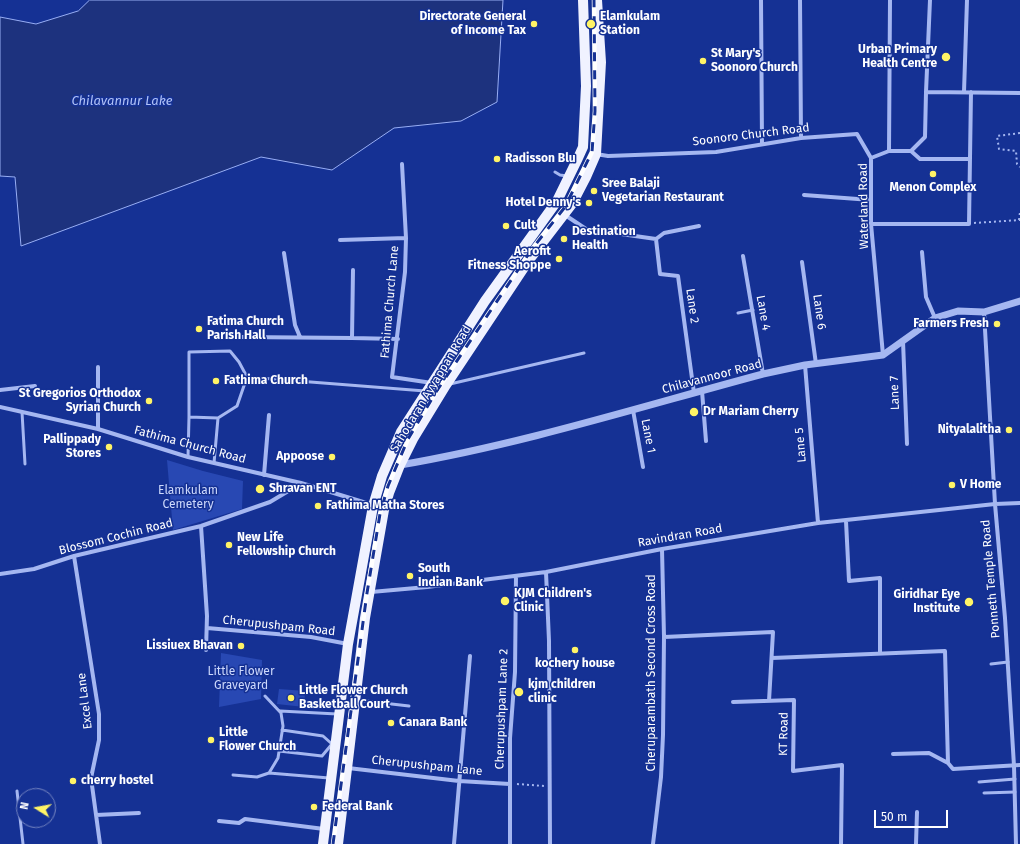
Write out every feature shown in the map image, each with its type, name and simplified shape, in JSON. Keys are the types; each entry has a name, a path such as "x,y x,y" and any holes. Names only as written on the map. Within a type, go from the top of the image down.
{"main road":[{"name":"Sahodaran Ayyappan Road","path":"323,844 331,778 333,744 339,714 348,644 373,506 382,476 401,432 484,301 557,200 578,158 582,146 586,86 583,0"},
{"name":"Sahodaran Ayyappan Road","path":"338,844 366,618 384,510 400,465 413,439 446,385 529,260 572,204 596,154 601,62 597,0"},
{"path":"373,506 384,510"}],"street":[{"path":"761,0 762,144"},
{"path":"800,0 801,138"},
{"path":"889,152 890,0"},
{"path":"930,0 925,137 911,151 920,159 970,159"},
{"path":"964,92 967,0"},
{"path":"926,92 1020,93"},
{"path":"872,224 969,224 971,92"},
{"name":"Soonoro Church Road","path":"596,154 608,156 716,152 801,138 857,134 871,158"},
{"name":"Waterland Road","path":"883,355 872,224 871,158 889,152 911,151"},
{"name":"Fathima Church Lane","path":"402,164 406,238 405,272 398,339 392,376 430,387"},
{"path":"804,195 871,200"},
{"path":"564,214 586,229 656,239 664,233 699,226"},
{"path":"340,240 406,238"},
{"name":"Lane 2","path":"656,239 660,274 678,276 694,393"},
{"path":"922,252 926,297 935,318"},
{"path":"284,253 295,325 300,337"},
{"name":"Lane 4","path":"743,256 763,374"},
{"name":"Lane 6","path":"802,262 816,364"},
{"path":"352,338 353,270"},
{"name":"Chilavannoor Road","path":"400,465 453,456 633,410 763,374 805,365 883,355 935,318 958,311 984,312 1020,301"},
{"name":"Ponneth Temple Road","path":"984,312 995,504 1008,662 1015,779 1016,844"},
{"path":"242,337 398,339"},
{"name":"Lane 7","path":"903,341 907,444"},
{"name":"Lane 5","path":"805,365 818,523"},
{"path":"98,368 98,429"},
{"path":"0,390 35,386"},
{"path":"702,391 706,441"},
{"name":"Fathima Church Road","path":"0,407 98,429 188,457 301,483 373,506"},
{"name":"Lane 1","path":"633,410 643,466"},
{"path":"264,475 269,415"},
{"name":"Blossom Cochin Road","path":"0,574 34,568 74,556 201,526 270,502 301,483"},
{"name":"Ravindran Road","path":"370,592 434,586 546,572 662,549 818,523 995,504 1020,504"},
{"path":"846,521 849,581 880,578 880,653"},
{"name":"Cherupushpam Road","path":"201,526 206,650"},
{"name":"Cheruparambath Second Cross Road","path":"653,844 662,770 664,637 662,549"},
{"name":"Excel Lane","path":"74,556 99,714 99,740 91,778 100,844"},
{"path":"546,572 549,641 551,787 550,844"},
{"name":"Cherupushpam Lane 2","path":"510,844 510,738 515,672 516,576"},
{"name":"Cherupushpam Road","path":"206,628 311,637 348,644"},
{"name":"KT Road","path":"664,637 773,632 769,701 794,700 793,771 842,765 841,844"},
{"path":"772,658 945,651 948,763"},
{"path":"454,844 470,656"},
{"path":"733,702 769,701"},
{"path":"893,754 929,753 948,763 953,769 1020,766"},
{"name":"Cherupushpam Lane","path":"348,768 459,781 510,784"},
{"path":"916,844 917,812"},
{"path":"96,814 139,813"},
{"path":"219,821 239,823 245,819 325,829"}],"lane":[{"path":"555,172 560,176 569,176"},
{"path":"738,313 753,310"},
{"path":"188,457 189,352 230,351 239,362 247,377 237,406 218,418 189,416"},
{"path":"446,385 584,353"},
{"path":"247,377 430,387"},
{"path":"22,412 25,464"},
{"path":"214,463 218,418"},
{"path":"991,664 1008,662"},
{"path":"265,696 280,711 282,730 278,758 269,772"},
{"path":"356,699 409,706"},
{"path":"280,711 339,714"},
{"path":"279,751 322,756 333,744 323,736 282,730"},
{"path":"233,775 257,777 269,772 331,778"},
{"path":"979,782 1015,779"},
{"path":"984,793 1015,792"},
{"path":"21,828 23,844"}],"path":[{"path":"1020,133 997,136 999,149 1016,151 1017,164 1020,167"},
{"path":"969,224 1020,220 1020,212"},
{"path":"510,784 551,787"}],"green space":[{"name":"Elamkulam Cemetery","path":"167,460 243,481 242,509 173,530"},
{"name":"Little Flower Graveyard","path":"221,653 262,660 261,699 219,707"},
{"name":"Little Flower Church Basketball Court","path":"279,689 305,691 304,707 277,704"}],"water":[{"name":"Chilavannur Lake","path":"90,0 503,0 497,102 461,121 394,128 332,170 261,157 21,246 15,177 0,176 0,17 36,24 78,11"}],"railway":[{"path":"333,844 367,593 380,514 388,486 408,439 436,392 532,249 565,207 592,152 595,111 594,0"}],"place":[{"name":"Directorate General of Income Tax","path":"534,24"},
{"name":"Elamkulam Station","path":"591,24"},
{"name":"Urban Primary Health Centre","path":"946,57"},
{"name":"St Mary's Soonoro Church","path":"703,61"},
{"name":"Radisson Blu","path":"497,159"},
{"name":"Menon Complex","path":"933,174"},
{"name":"Sree Balaji Vegetarian Restaurant","path":"594,191"},
{"name":"Hotel Denny's","path":"589,203"},
{"name":"Cult","path":"506,226"},
{"name":"Destination Health","path":"564,239"},
{"name":"Aerofit Fitness Shoppe","path":"559,259"},
{"name":"Farmers Fresh","path":"997,324"},
{"name":"Fatima Church Parish Hall","path":"199,329"},
{"name":"Fathima Church","path":"216,381"},
{"name":"St Gregorios Orthodox Syrian Church","path":"149,401"},
{"name":"Dr Mariam Cherry","path":"694,412"},
{"name":"Nityalalitha","path":"1009,430"},
{"name":"Pallippady Stores","path":"109,447"},
{"name":"Appoose","path":"332,457"},
{"name":"V Home","path":"952,485"},
{"name":"Shravan ENT","path":"260,489"},
{"name":"Fathima Matha Stores","path":"318,506"},
{"name":"New Life Fellowship Church","path":"229,545"},
{"name":"South Indian Bank","path":"410,576"},
{"name":"KJM Children's Clinic","path":"505,601"},
{"name":"Giridhar Eye Institute","path":"969,602"},
{"name":"Lissiuex Bhavan","path":"241,646"},
{"name":"kochery house","path":"575,650"},
{"name":"kjm children clinic","path":"519,692"},
{"name":"Little Flower Church Basketball Court","path":"291,698"},
{"name":"Canara Bank","path":"391,723"},
{"name":"Little Flower Church","path":"211,740"},
{"name":"cherry hostel","path":"73,781"},
{"name":"Federal Bank","path":"314,807"}]}
